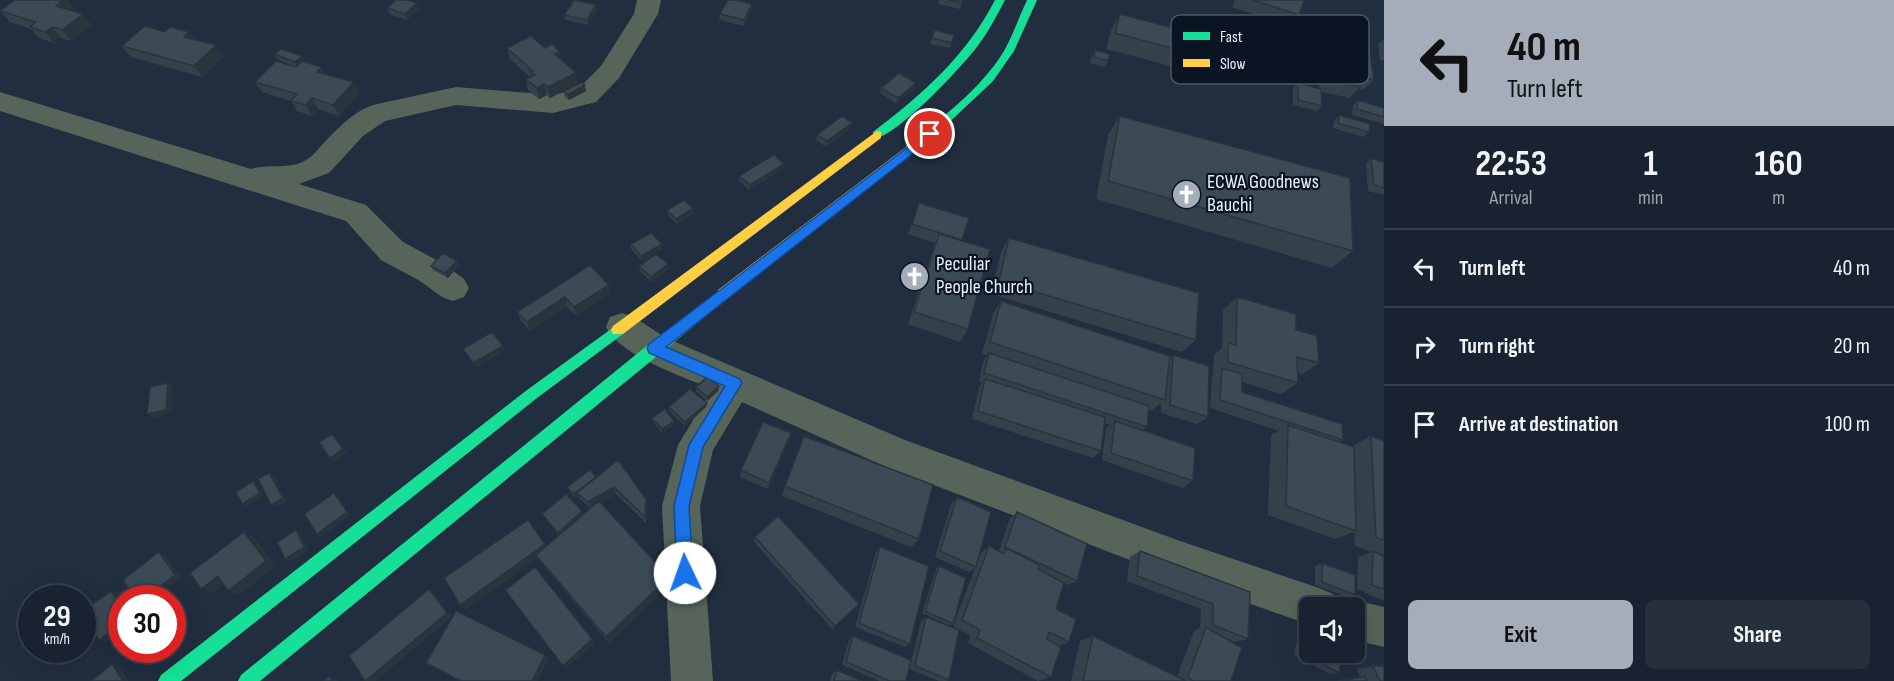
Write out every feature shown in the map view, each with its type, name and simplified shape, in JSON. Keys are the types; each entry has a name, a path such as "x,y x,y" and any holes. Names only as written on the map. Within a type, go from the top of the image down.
{"street":[{"path":"236,174 281,179 319,166 353,129 377,113 456,96 553,104 587,96 610,72 646,14 650,0"},
{"path":"167,681 622,327 925,99 945,80 984,33 1000,0"},
{"path":"247,681 654,348 948,119 989,78 1009,51 1032,0"},
{"path":"0,101 356,213 392,251 431,272 453,288"},
{"path":"622,327 654,348 897,454 1180,560 1299,601"},
{"path":"692,681 681,506 696,445 735,383"},
{"path":"1365,623 1384,627"}],"building":[{"path":"15,0 63,0 56,6 83,14 62,30 52,27 45,32 30,27 36,22 0,11"},
{"path":"396,0 417,3 405,14 387,8"},
{"path":"574,0 596,5 587,20 564,15"},
{"path":"728,0 752,4 744,20 720,14"},
{"path":"1253,0 1304,0 1299,15"},
{"path":"1120,14 1171,27 1171,48 1115,33"},
{"path":"145,26 165,32 170,27 189,32 184,37 216,45 194,66 122,46"},
{"path":"935,30 954,35 952,43 932,38"},
{"path":"531,36 545,48 552,44 560,52 555,54 576,73 548,87 544,84 537,88 526,79 535,75 530,72 533,71 507,48"},
{"path":"281,49 302,56 295,62 274,54"},
{"path":"1095,50 1109,54 1108,61 1094,57"},
{"path":"1369,54 1370,54 1374,80 1369,79"},
{"path":"276,61 296,67 302,61 321,67 317,72 354,82 333,105 312,98 306,105 291,101 297,94 255,82"},
{"path":"899,73 916,83 898,98 881,88"},
{"path":"582,82 585,85 568,95 564,91"},
{"path":"1298,84 1321,89 1322,106 1298,100"},
{"path":"1358,100 1384,108 1384,117 1357,109"},
{"path":"1339,115 1370,124 1369,132 1338,123"},
{"path":"842,116 852,123 827,141 817,135"},
{"path":"1120,116 1350,178 1353,251 1108,181"},
{"path":"774,155 784,164 750,185 739,176"},
{"path":"1371,158 1384,162 1384,188 1374,185"},
{"path":"684,200 693,208 676,219 667,210"},
{"path":"919,203 969,218 962,240 912,224"},
{"path":"651,233 662,244 641,256 631,244"},
{"path":"939,234 990,249 968,329 914,312"},
{"path":"1009,238 1199,293 1196,340 999,281"},
{"path":"443,253 457,261 445,273 431,266"},
{"path":"656,254 668,264 651,277 639,266"},
{"path":"590,265 609,285 574,307 565,297 527,322 517,312"},
{"path":"1237,297 1296,314 1296,330 1317,336 1319,363 1297,357 1298,383 1228,362 1228,343 1236,345"},
{"path":"1001,301 1170,356 1165,400 990,342"},
{"path":"492,332 503,346 473,363 463,349"},
{"path":"989,353 1149,406 1147,427 984,373"},
{"path":"1173,355 1209,366 1208,417 1170,405"},
{"path":"1222,368 1242,374 1242,392 1342,424 1343,440 1220,400"},
{"path":"707,377 719,386 707,397 696,387"},
{"path":"985,379 1105,417 1101,451 978,411"},
{"path":"168,383 166,410 147,414 150,387"},
{"path":"690,389 707,403 685,422 669,407"},
{"path":"665,409 674,421 662,429 652,418"},
{"path":"1115,421 1195,448 1193,481 1111,453"},
{"path":"763,422 791,433 769,483 741,470"},
{"path":"1288,425 1354,447 1356,531 1286,506"},
{"path":"332,434 343,449 330,458 319,442"},
{"path":"804,436 933,485 919,539 785,486"},
{"path":"1371,436 1384,441 1384,540 1376,538"},
{"path":"618,460 646,499 645,517 614,487 588,502 577,493"},
{"path":"590,470 596,477 573,494 567,487"},
{"path":"269,473 283,498 271,505 258,479"},
{"path":"253,481 260,493 242,504 236,492"},
{"path":"334,493 347,512 317,534 304,514"},
{"path":"566,494 582,511 558,533 542,514"},
{"path":"957,497 991,512 976,567 940,551"},
{"path":"599,501 669,577 606,637 536,555"},
{"path":"1017,512 1087,544 1077,581 1005,547"},
{"path":"778,516 859,604 835,626 755,537"},
{"path":"528,520 545,544 460,605 444,578"},
{"path":"296,530 304,547 285,559 277,542"},
{"path":"244,532 266,561 228,591 218,576 201,589 190,573"},
{"path":"989,546 1004,554 1006,548 1039,565 1038,569 1064,583 1056,609 1076,619 1069,642 1049,632 1047,639 1061,647 1051,677 977,638 980,630 962,620"},
{"path":"880,547 929,566 910,644 859,623"},
{"path":"1140,551 1250,592 1248,639 1213,625 1213,604 1137,576"},
{"path":"1373,551 1384,556 1384,589 1372,585"},
{"path":"159,552 175,575 162,585 126,585 123,580"},
{"path":"1322,563 1355,575 1355,595 1322,582"},
{"path":"939,566 966,578 953,624 925,611"},
{"path":"535,567 592,639 563,666 505,590"},
{"path":"429,589 447,613 365,681 349,656"},
{"path":"108,593 108,633 99,640 96,635 96,602"},
{"path":"456,611 545,655 532,681 461,681 426,663"},
{"path":"926,617 959,630 949,680 915,666"},
{"path":"1206,627 1242,648 1231,681 1193,681 1188,677"},
{"path":"853,636 911,660 906,681 890,681 846,662"},
{"path":"1093,636 1186,681 1083,681"},
{"path":"1320,663 1340,663 1339,673"},
{"path":"112,664 123,681 92,681"},
{"path":"1373,666 1384,666 1384,681 1380,681"},
{"path":"837,670 862,681 834,681"},
{"path":"1365,677 1367,681 1338,681"}],"traffic: fast":[{"path":"877,135 931,91 963,59 977,41 1000,0"},
{"path":"910,148 951,116 989,79 1009,51 1032,0"},
{"path":"247,681 723,294"},
{"path":"167,681 532,394 618,330"}],"traffic: slow":[{"path":"618,330 877,135"},
{"path":"723,294 910,148"}],"place":[{"name":"ECWA Goodnews Bauchi","path":"1186,194"},
{"name":"Peculiar People Church","path":"915,276"}],"route":[{"path":"685,573 681,506 696,445 735,383 654,348 930,134"}]}
